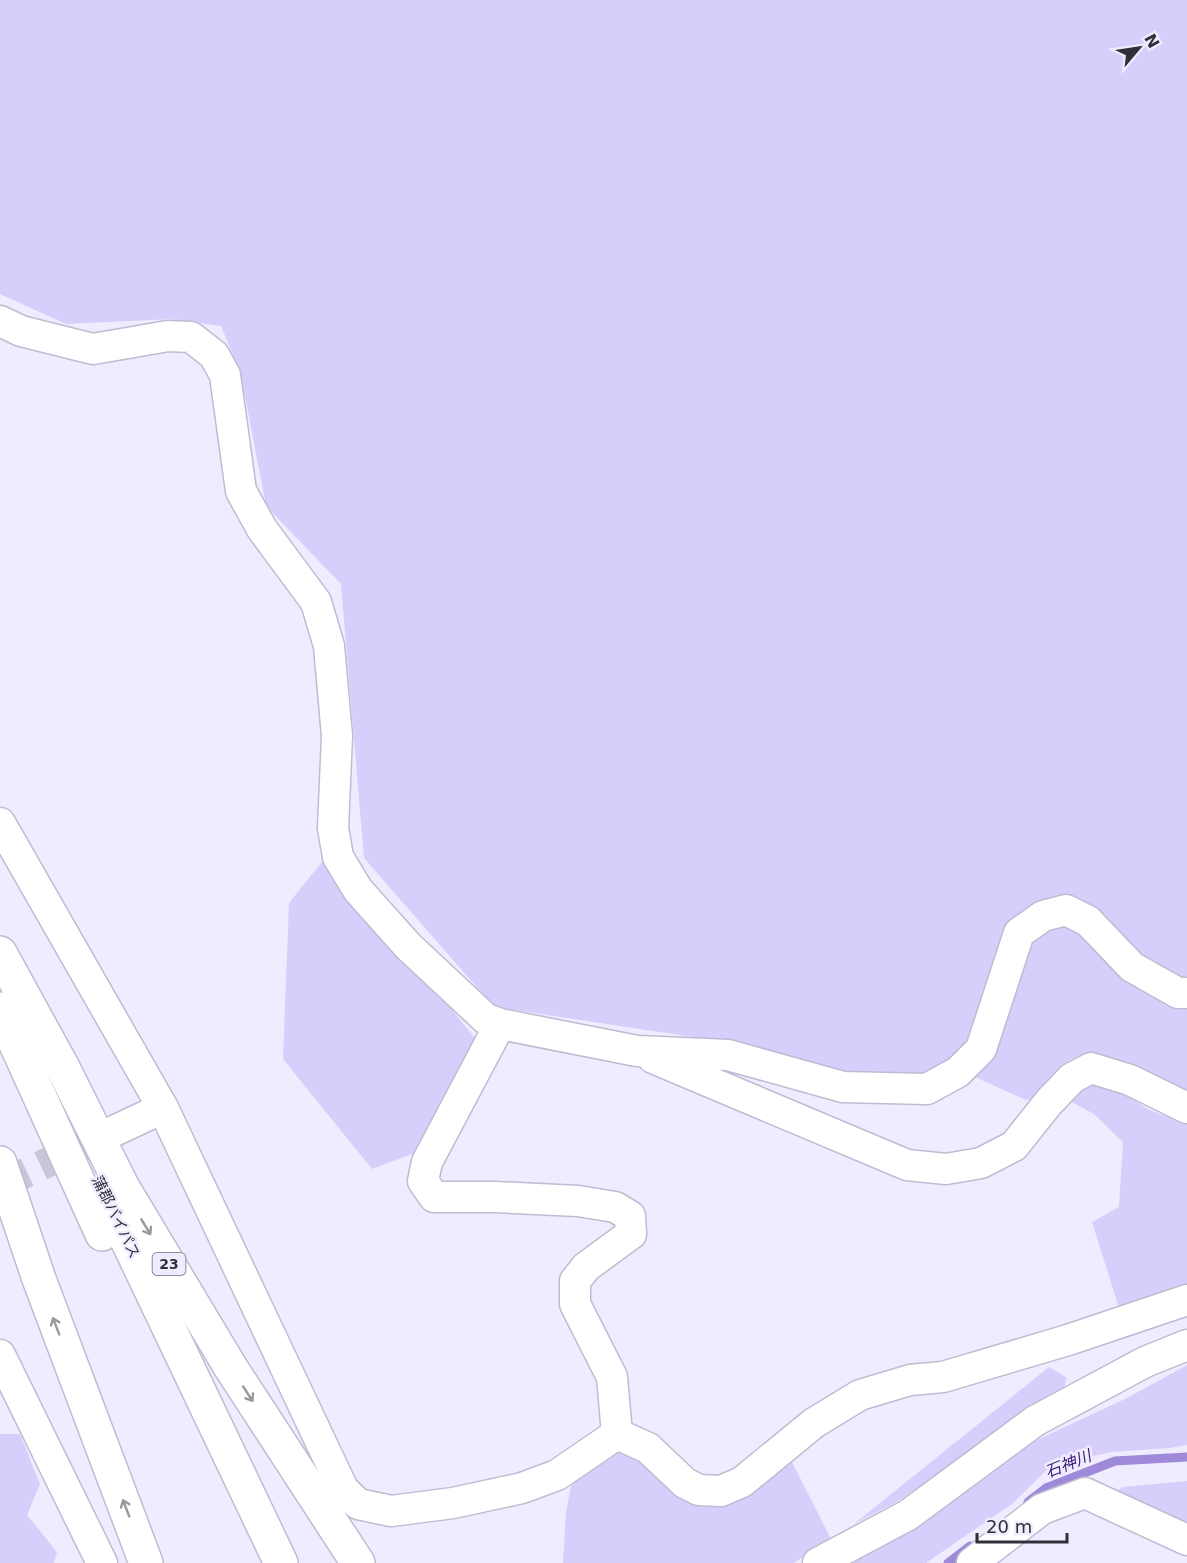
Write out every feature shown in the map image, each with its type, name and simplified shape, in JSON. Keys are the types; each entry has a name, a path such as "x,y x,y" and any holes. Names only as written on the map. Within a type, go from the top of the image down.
{"highway":[{"name":"23","path":"0,953 62,1066 122,1186 231,1368 358,1563"},
{"name":"蒲郡バイパス","path":"0,968 87,1157 281,1563"},
{"name":"蒲郡バイパス","path":"0,1009 70,1166 260,1563"},
{"path":"0,1163 39,1279 147,1563"}],"street":[{"path":"0,321 21,331 93,349 168,336 191,337 214,355 225,375 241,491 262,529 316,602 329,646 337,736 333,828 338,857 358,890 408,946 486,1019 500,1024 637,1051 728,1054 843,1088 927,1089 958,1072 981,1049 1019,933 1043,915 1066,910 1088,921 1132,967 1178,993 1187,993"},
{"path":"0,823 163,1108 343,1489 358,1504 391,1511 453,1503 522,1488 556,1475 617,1434"},
{"path":"500,1024 427,1162 423,1181 434,1197 578,1201 615,1207 630,1216 631,1234 586,1267 575,1281 575,1304 612,1377 617,1434"},
{"path":"637,1051 907,1165 946,1169 981,1163 1014,1146 1049,1102 1072,1078 1091,1068 1130,1080 1187,1108"},
{"path":"114,1131 163,1108"},
{"path":"617,1434 648,1448 685,1483 699,1490 721,1491 742,1482 814,1423 860,1395 910,1380 943,1377 1068,1340 1187,1300"},
{"path":"818,1563 908,1515 1035,1421 1145,1362 1187,1345"},
{"path":"0,1355 102,1563"},
{"path":"972,1563 1042,1509 1086,1493 1187,1540"}],"shaded area":[{"path":"0,0 1187,0 1187,980 1151,964 1085,903 1072,896 1060,896 1033,906 974,1035 961,1055 938,1069 915,1076 824,1071 726,1042 494,1007 364,858 341,584 266,506 241,375 221,326 172,319 66,324 0,294"},
{"path":"326,857 480,1044 417,1152 372,1169 283,1059 289,903"},
{"path":"1066,923 1187,1002 1187,1093 1088,1056 1071,1059 1061,1067 1035,1099 1026,1100 975,1077 984,1066 1001,1034 1029,943 1038,933"},
{"path":"1089,1081 1120,1091 1149,1110 1187,1124 1187,1289 1120,1311 1092,1222 1119,1207 1123,1142 1094,1114 1070,1101"},
{"path":"1187,1365 1187,1445 1111,1452 1051,1466 1012,1504 926,1563 841,1563 958,1494 1037,1440 1129,1397"},
{"path":"1049,1367 1067,1378 1062,1393 896,1502 854,1524"},
{"path":"0,1434 20,1434 40,1484 27,1515 57,1552 54,1563 0,1563"},
{"path":"630,1449 693,1495 789,1456 831,1539 794,1563 563,1563 566,1512 572,1481 604,1456"},
{"path":"1187,1481 1187,1533 1110,1495 1123,1487"}],"waterway":[{"name":"石神川","path":"1028,1502 1046,1488 1115,1461 1187,1457"},
{"name":"石神川","path":"948,1563 970,1546"}],"tunnel":[{"path":"0,1185 114,1131"}]}
